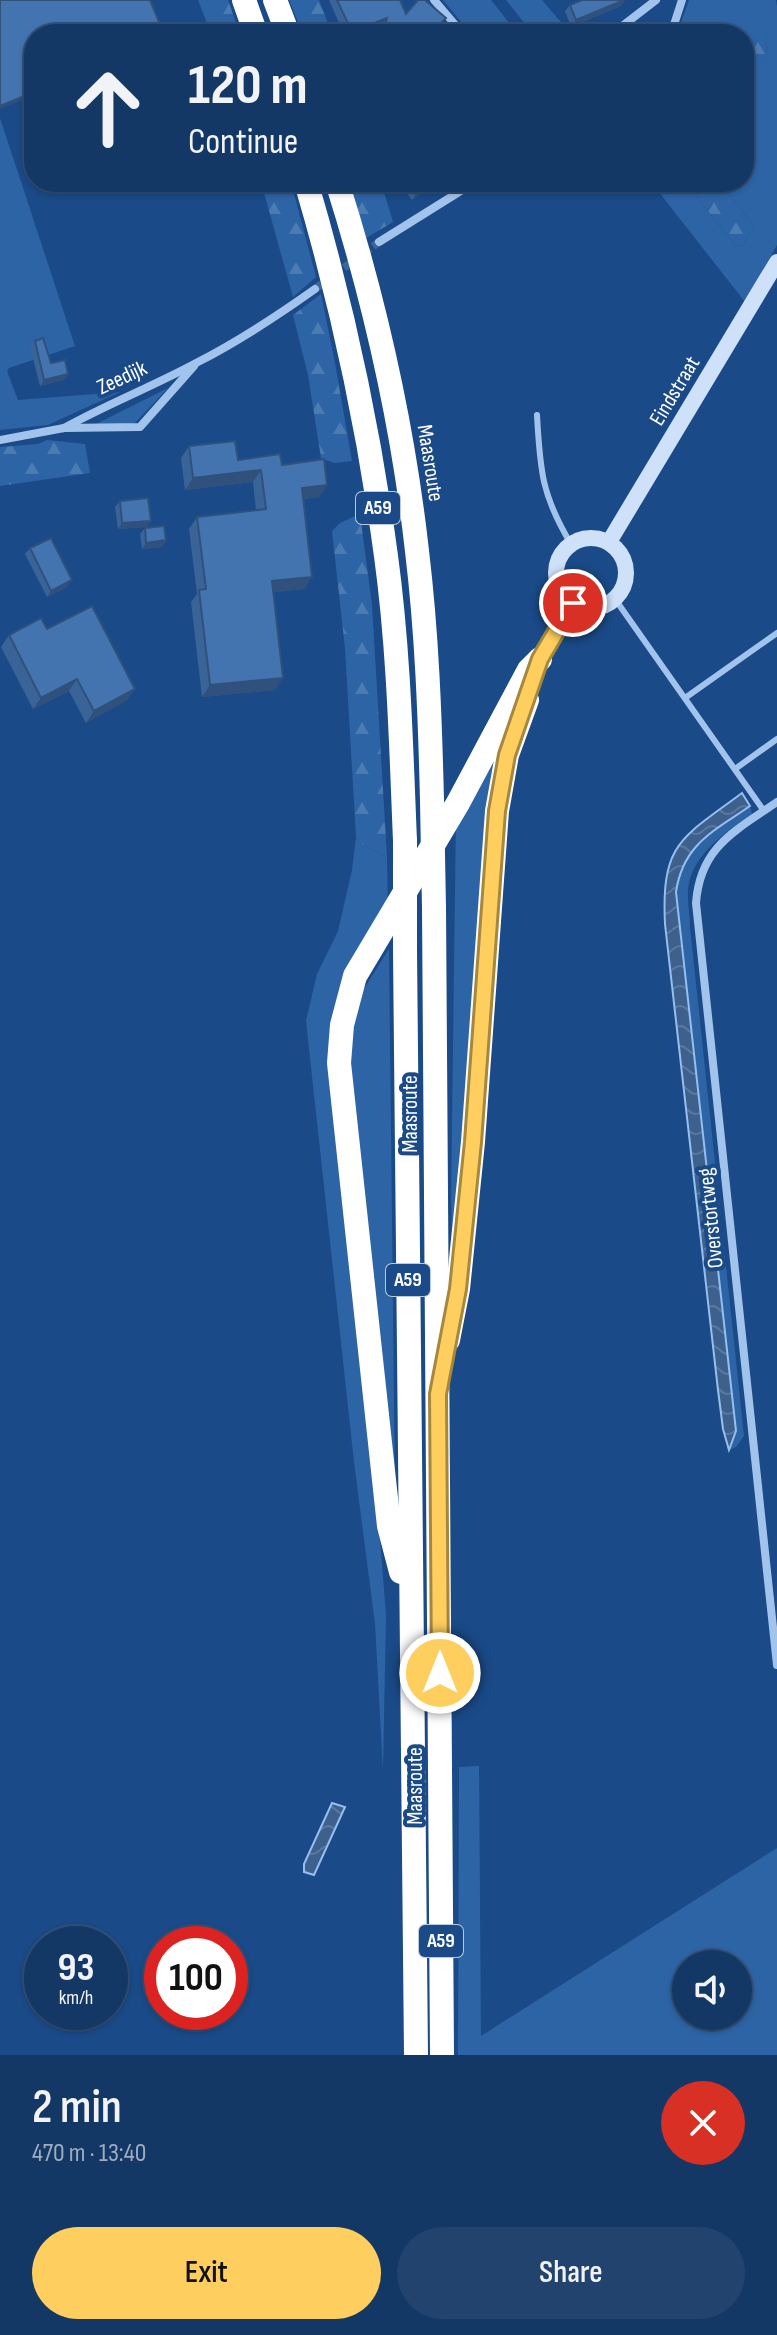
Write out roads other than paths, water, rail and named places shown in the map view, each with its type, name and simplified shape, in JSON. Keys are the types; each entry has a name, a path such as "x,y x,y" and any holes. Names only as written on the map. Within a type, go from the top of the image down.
{"highway":[{"path":"244,0 252,24"},
{"path":"275,0 284,24"},
{"name":"Maasroute","path":"309,192 354,373 386,556 400,712 405,841 416,2055"},
{"name":"Maasroute","path":"340,192 368,293 404,458 425,629 434,908 442,2055"},
{"name":"A59","path":"438,1394 458,1289 473,1142 497,811 507,755 540,659"},
{"name":"A59","path":"410,1609 389,1526 339,1063 340,1041 345,1007 363,960 458,803 529,670 540,659"}],"main road":[{"name":"Eindstraat","path":"609,542 777,262"},
{"path":"586,538 609,542 619,551 625,563 623,588 615,599 595,608 573,603 558,584 558,560 571,544 586,538"},
{"path":"540,659 573,603"}],"street":[{"path":"434,0 454,24"},
{"path":"625,24 656,0"},
{"path":"674,24 682,0"},
{"path":"379,242 459,192"},
{"name":"Zeedijk","path":"64,428 97,409 197,363 267,323 315,289"},
{"name":"Zeedijk","path":"0,440 64,428 140,427 197,363"},
{"name":"Overstortweg","path":"777,802 726,837 709,858 698,880 696,903 777,1665"}],"lane":[{"path":"537,415 543,486 553,514 571,544"},
{"path":"615,599 764,811"},
{"path":"685,698 777,633"},
{"path":"735,769 777,739"}],"water":[{"path":"742,793 750,806 702,840 693,850 685,862 676,892 736,1431 729,1450 718,1390 665,924 665,897 667,875 680,845 704,821"},
{"path":"332,1803 345,1807 314,1875 304,1872 304,1864"}],"tunnel":[{"path":"315,289 379,242"}]}
